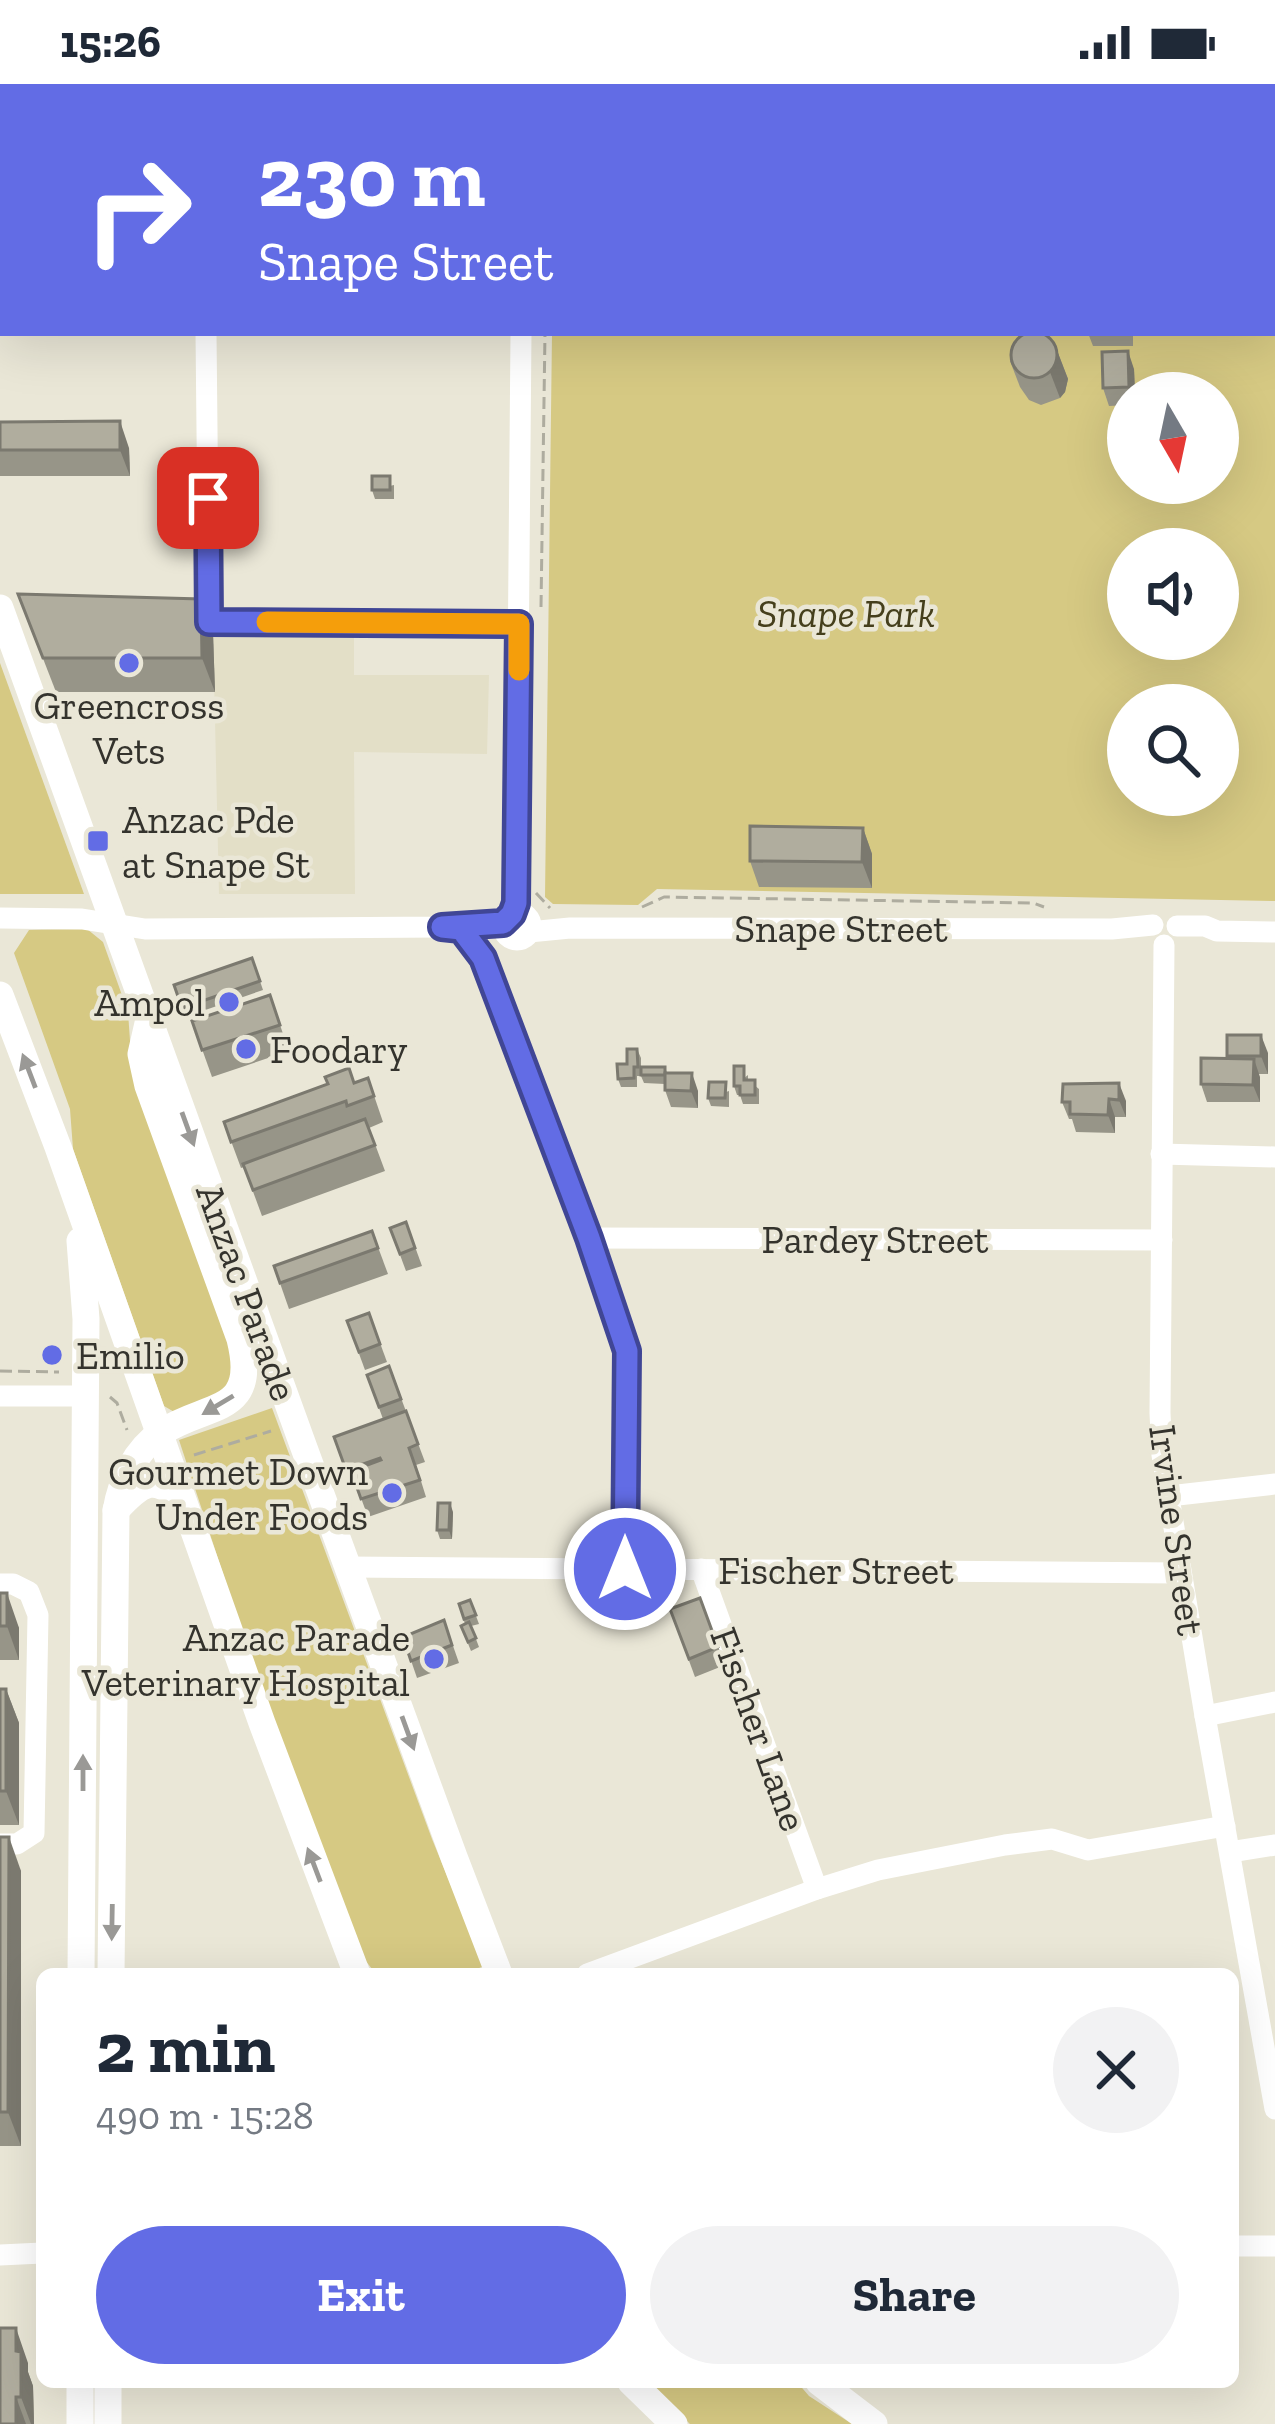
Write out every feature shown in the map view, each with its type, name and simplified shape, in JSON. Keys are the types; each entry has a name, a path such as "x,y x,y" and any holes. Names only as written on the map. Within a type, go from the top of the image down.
{"main road":[{"name":"Anzac Parade","path":"10,618 148,1019 498,1968"},
{"path":"0,995 355,1968"},
{"path":"111,1968 119,1487 160,1433 224,1405 242,1384 245,1370 235,1325 148,1086 141,1054 148,1019"},
{"path":"58,1147 84,1269 81,1968"},
{"path":"116,1511 133,1491 154,1483 164,1485 184,1504"},
{"path":"82,1820 113,1820"},
{"path":"80,2388 80,2424"},
{"path":"108,2388 108,2424"},
{"path":"638,2388 674,2424"},
{"path":"827,2388 874,2424"}],"street":[{"path":"206,336 209,622"},
{"path":"519,917 521,336"},
{"path":"165,622 519,624"},
{"name":"Snape Street","path":"0,918 82,920 145,929 452,928 519,917 570,928 1112,929 1130,936 1204,937 1217,932 1275,932"},
{"path":"452,928 483,958 627,1351 625,1569"},
{"name":"Irvine Street","path":"1165,935 1162,1455 1225,1826 1269,2041 1275,2109"},
{"path":"1161,1154 1275,1157"},
{"name":"Pardey Street","path":"589,1238 1162,1240"},
{"path":"0,1396 86,1396"},
{"path":"1169,1496 1275,1484"},
{"name":"Fischer Street","path":"347,1567 1181,1573"},
{"name":"Fischer Lane","path":"701,1569 817,1889"},
{"path":"0,1584 29,1592 38,1616 34,1833 17,1844 0,1844"},
{"path":"1205,1716 1275,1702"},
{"path":"603,1968 878,1870 1052,1839 1088,1850 1225,1826"},
{"path":"1230,1852 1275,1845"},
{"path":"1239,2246 1275,2246"},
{"path":"0,2255 36,2253"}],"path":[{"path":"541,613 545,336"},
{"path":"640,908 664,898 1033,903 1051,909"},
{"path":"519,917 552,910"},
{"path":"0,1371 61,1372"},
{"path":"86,1396 110,1396 128,1431"},
{"path":"184,1459 277,1429"}],"shaded area":[{"path":"213,633 354,635 354,675 489,675 487,754 354,752 355,894 219,894"}],"green space":[{"name":"Snape Park","path":"552,336 1275,336 1275,901 657,889 638,905 553,904 545,897"},
{"path":"0,663 84,894 0,894"},
{"path":"87,929 103,942 128,1012 131,1055 230,1339 232,1371 223,1390 176,1413 164,1406 73,1149 70,1109 14,953 29,930"},
{"path":"272,1408 484,1966 371,1968 361,1955 262,1692 179,1440"},
{"path":"653,2388 802,2388 852,2424 690,2424"}],"building":[{"path":"1022,336 1046,336 1055,346 1055,364 1043,376 1025,376 1013,364 1013,346"},
{"path":"1128,351 1129,372 1107,372 1107,388 1103,388 1102,352"},
{"path":"120,421 120,450 0,450 0,422"},
{"path":"372,476 390,476 390,490 372,490"},
{"path":"18,594 201,599 202,658 43,658"},
{"path":"750,826 863,828 862,862 750,861"},
{"path":"252,958 260,981 182,1008 174,985"},
{"path":"270,995 280,1025 202,1050 192,1021"},
{"path":"1227,1035 1261,1035 1261,1056 1227,1056"},
{"path":"627,1049 637,1049 638,1067 634,1067 634,1078 618,1079 617,1064 627,1064"},
{"path":"1201,1058 1254,1059 1253,1085 1201,1084"},
{"path":"734,1066 744,1066 744,1080 755,1080 755,1095 740,1095 740,1086 734,1086"},
{"path":"641,1067 665,1067 665,1075 641,1075"},
{"path":"349,1068 354,1083 368,1078 374,1096 347,1106 346,1101 231,1142 224,1122 328,1084 325,1077"},
{"path":"665,1073 692,1073 691,1091 665,1090"},
{"path":"709,1082 726,1082 725,1098 708,1098"},
{"path":"1119,1083 1119,1100 1109,1099 1108,1115 1070,1114 1070,1102 1062,1102 1063,1084"},
{"path":"365,1119 375,1145 253,1190 243,1164"},
{"path":"406,1222 415,1248 400,1254 390,1228"},
{"path":"372,1231 378,1248 280,1283 274,1266"},
{"path":"369,1313 380,1344 359,1352 347,1321"},
{"path":"389,1366 401,1399 379,1407 367,1375"},
{"path":"406,1411 418,1444 409,1448 420,1480 361,1499 351,1471 381,1460 346,1470 334,1437"},
{"path":"438,1503 450,1503 449,1530 437,1530"},
{"path":"0,1593 7,1593 7,1626 0,1626"},
{"path":"700,1598 718,1647 689,1659 670,1609"},
{"path":"470,1600 476,1615 464,1619 459,1604"},
{"path":"444,1620 452,1645 411,1661 403,1637"},
{"path":"469,1622 476,1638 468,1642 461,1626"},
{"path":"0,1689 6,1689 6,1791 0,1791"},
{"path":"0,1837 9,1837 8,2112 0,2112"},
{"path":"0,2328 16,2328 16,2351 21,2352 16,2424 0,2424"}],"slow traffic":[{"path":"267,622 519,624 519,670"}],"place":[{"name":"Greencross Vets","path":"129,663"},
{"name":"Anzac Pde at Snape St","path":"98,841"},
{"name":"Ampol","path":"229,1002"},
{"name":"Foodary","path":"246,1049"},
{"name":"Emilio","path":"52,1355"},
{"name":"Gourmet Down Under Foods","path":"392,1493"},
{"name":"Anzac Parade Veterinary Hospital","path":"434,1659"}],"route":[{"path":"208,498 209,622 519,624 516,903 503,923 442,927 461,929 483,958 627,1351 625,1569"}]}
